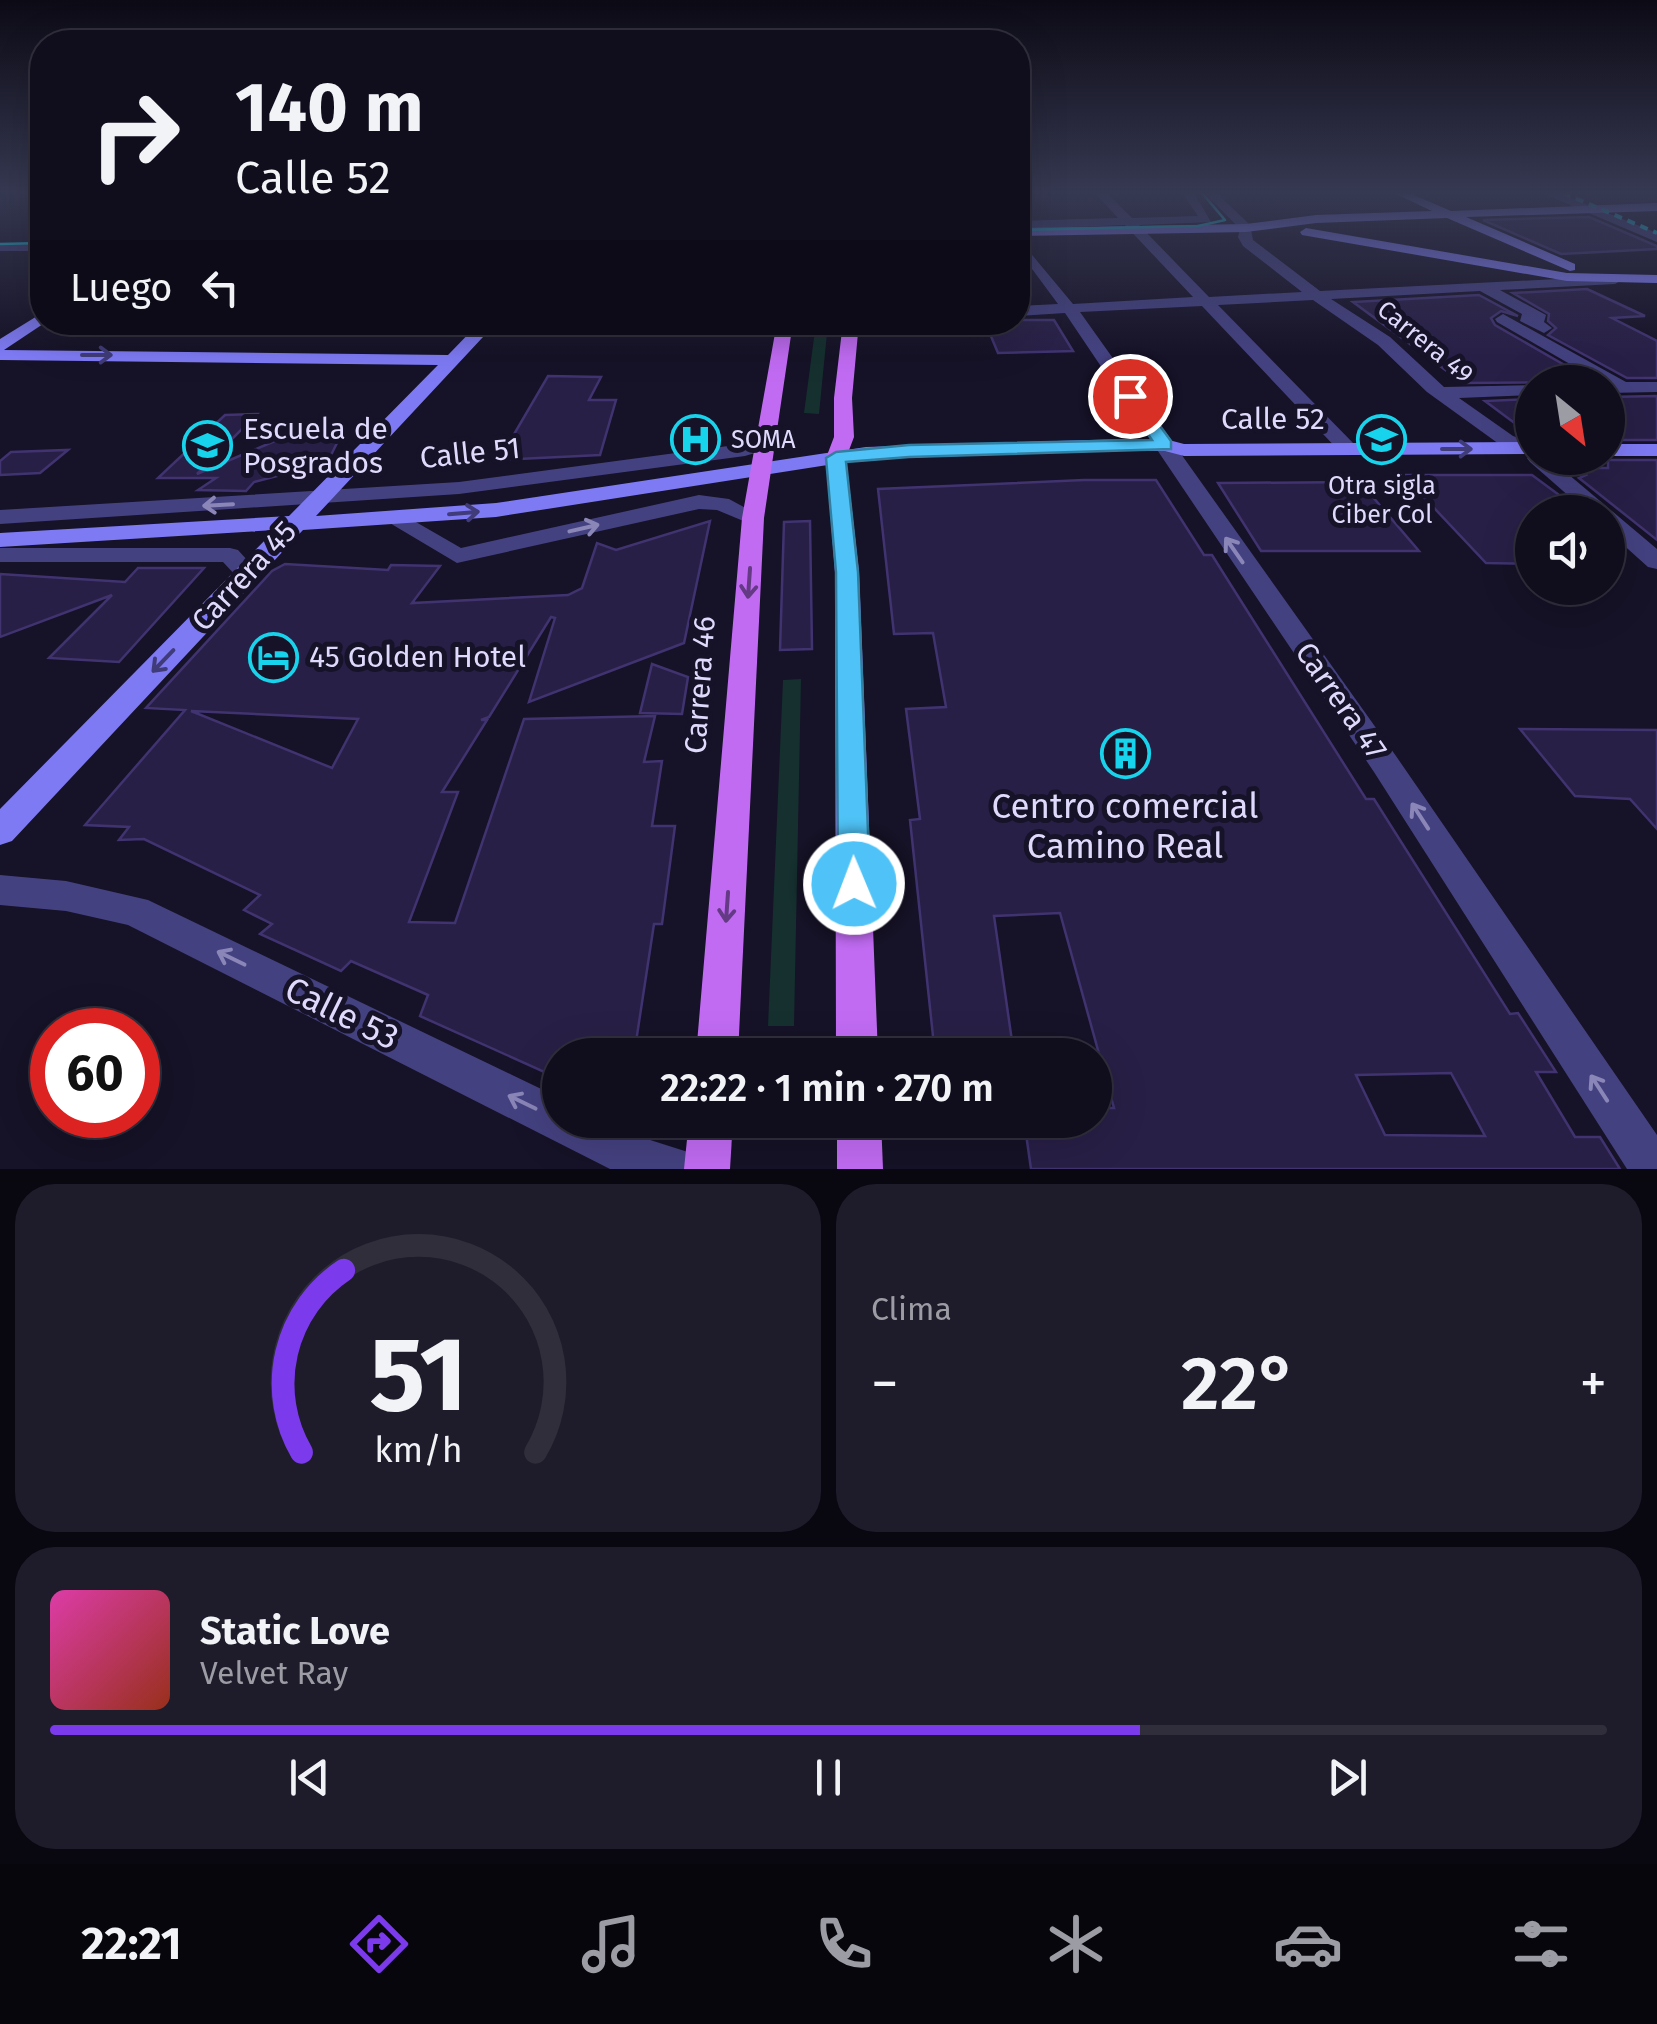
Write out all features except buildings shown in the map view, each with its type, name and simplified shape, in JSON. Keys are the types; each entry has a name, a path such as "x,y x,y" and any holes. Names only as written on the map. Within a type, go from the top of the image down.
{"main road":[{"path":"1401,248 1656,288"},
{"path":"1524,248 1561,264 1615,280"},
{"path":"0,346 30,326"},
{"name":"Carrera 45","path":"0,831 476,335"},
{"name":"Carrera 46","path":"718,1038 754,518 782,335"},
{"path":"850,335 843,398 844,437 836,458 847,572 858,1038"},
{"path":"0,356 452,360"},
{"name":"Calle 52","path":"836,458 909,451 1165,445 1184,450 1515,451"},
{"path":"1625,450 1657,450"},
{"name":"Calle 51","path":"0,540 394,519 566,500 762,456 836,458"},
{"path":"707,1169 710,1138"},
{"path":"859,1138 860,1169"}],"street":[{"path":"1153,248 1348,449"},
{"name":"Carrera 49","path":"1254,248 1384,340 1414,373 1515,444"},
{"name":"Carrera 47","path":"1030,264 1069,308 1385,764 1652,1169"},
{"path":"1030,310 1615,280"},
{"path":"1485,288 1540,318 1524,324 1582,365"},
{"path":"1625,388 1657,387"},
{"path":"1442,393 1515,391"},
{"name":"Calle 51","path":"0,517 315,500 459,488 745,450 762,456"},
{"name":"Carrera 49","path":"1559,475 1581,495"},
{"path":"394,519 456,556 700,502 721,504 754,518"},
{"path":"1625,534 1657,562"},
{"path":"0,556 230,555 247,573"},
{"name":"Calle 53","path":"0,890 66,896 135,911 609,1145 643,1161 675,1169"}],"green space":[{"path":"814,335 827,335 819,414 804,413"},
{"path":"801,679 794,1026 768,1026 783,680"}],"place":[{"name":"SOMA","path":"696,440"},
{"name":"Otra sigla Ciber Col","path":"1382,440"},
{"name":"Escuela de Posgrados","path":"208,446"},
{"name":"45 Golden Hotel","path":"274,657"},
{"name":"Centro comercial Camino Real","path":"1125,754"}],"route":[{"path":"854,884 847,572 836,458 909,451 1165,445 1130,396"}]}
